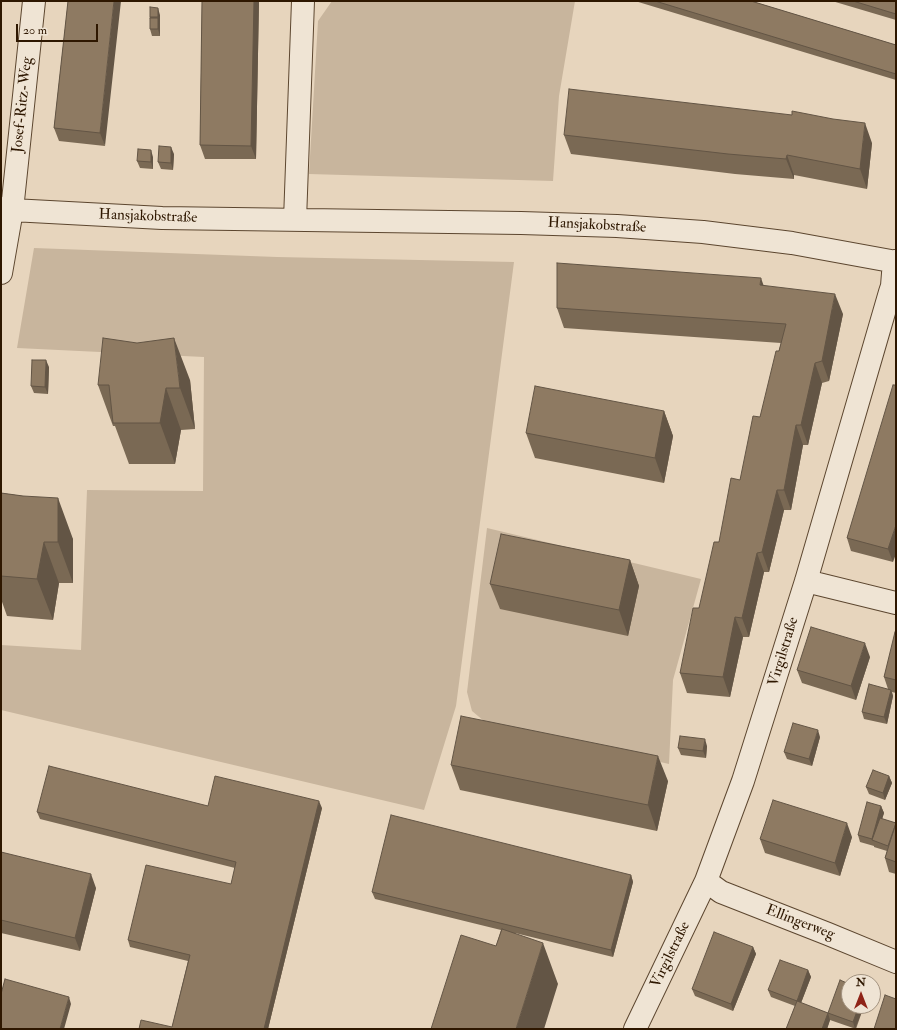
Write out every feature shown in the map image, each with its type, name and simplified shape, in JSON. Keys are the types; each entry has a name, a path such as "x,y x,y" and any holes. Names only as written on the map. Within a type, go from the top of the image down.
{"street":[{"name":"Josef-Ritz-Weg","path":"1,273 6,209 34,1"},
{"path":"295,220 303,1"},
{"name":"Hansjakobstraße","path":"6,209 162,218 521,223 617,226 702,232 792,243 895,261"},
{"name":"Virgilstraße","path":"635,1029 706,881 743,781 806,581 892,286 895,261"},
{"path":"806,581 896,604"},
{"name":"Ellingerweg","path":"706,881 721,892 896,962"}],"shaded area":[{"path":"332,1 575,1 559,96 553,181 309,174 318,21"},
{"path":"34,248 277,257 514,262 456,706 424,810 1,710 1,645 81,650 87,490 203,491 204,357 17,348"},
{"path":"487,528 701,579 673,680 669,764 484,721 472,711 467,692"}],"building":[{"path":"68,1 114,1 100,133 54,128"},
{"path":"202,1 254,1 251,146 200,145"},
{"path":"655,1 751,1 896,45 896,74"},
{"path":"853,1 896,1 896,14"},
{"path":"150,7 158,8 158,17 150,17"},
{"path":"150,18 158,18 158,29 150,29"},
{"path":"569,89 792,115 792,111 833,119 865,123 860,169 787,155 786,159 728,154 564,135"},
{"path":"159,146 171,147 171,163 158,162"},
{"path":"138,149 151,150 151,162 137,161"},
{"path":"557,263 761,278 760,285 835,294 822,361 815,363 801,425 796,425 784,490 777,490 762,552 757,553 742,618 735,617 723,677 680,673 693,608 699,608 714,542 719,542 731,478 740,480 753,416 760,417 776,351 779,351 786,324 557,308"},
{"path":"103,338 137,343 174,338 180,388 166,388 160,423 113,423 109,385 98,385"},
{"path":"32,360 46,360 45,387 31,386"},
{"path":"893,385 896,385 896,525 888,549 847,538"},
{"path":"535,386 664,411 655,458 526,433"},
{"path":"1,493 58,498 58,542 44,542 37,579 1,576"},
{"path":"501,534 630,560 619,610 490,584"},
{"path":"811,627 865,643 851,686 797,670"},
{"path":"896,632 896,680 884,677"},
{"path":"869,684 891,690 884,717 862,712"},
{"path":"461,716 658,756 648,805 451,765"},
{"path":"793,723 818,730 809,759 784,752"},
{"path":"680,736 705,739 703,751 678,748"},
{"path":"49,766 208,806 215,776 319,801 264,1029 139,1029 141,1020 172,1027 190,955 128,940 146,865 231,884 236,862 37,812"},
{"path":"873,770 889,776 883,793 866,787"},
{"path":"773,800 847,823 835,863 760,839"},
{"path":"867,802 881,806 872,839 858,835"},
{"path":"391,815 631,875 611,950 372,892"},
{"path":"880,818 896,823 888,846 872,840"},
{"path":"896,823 896,862 885,858"},
{"path":"1,852 91,874 75,938 1,920"},
{"path":"502,929 543,943 516,1029 431,1029 461,935 496,946"},
{"path":"714,932 753,947 731,1004 692,989"},
{"path":"780,960 808,970 797,1001 768,990"},
{"path":"5,979 69,997 60,1029 1,1029 1,994"},
{"path":"840,980 841,1014 856,1014 853,1022 828,1013"},
{"path":"885,995 896,999 896,1029 874,1029 879,1014 881,1014 881,1007"},
{"path":"797,1001 828,1013 822,1029 786,1029"}]}
